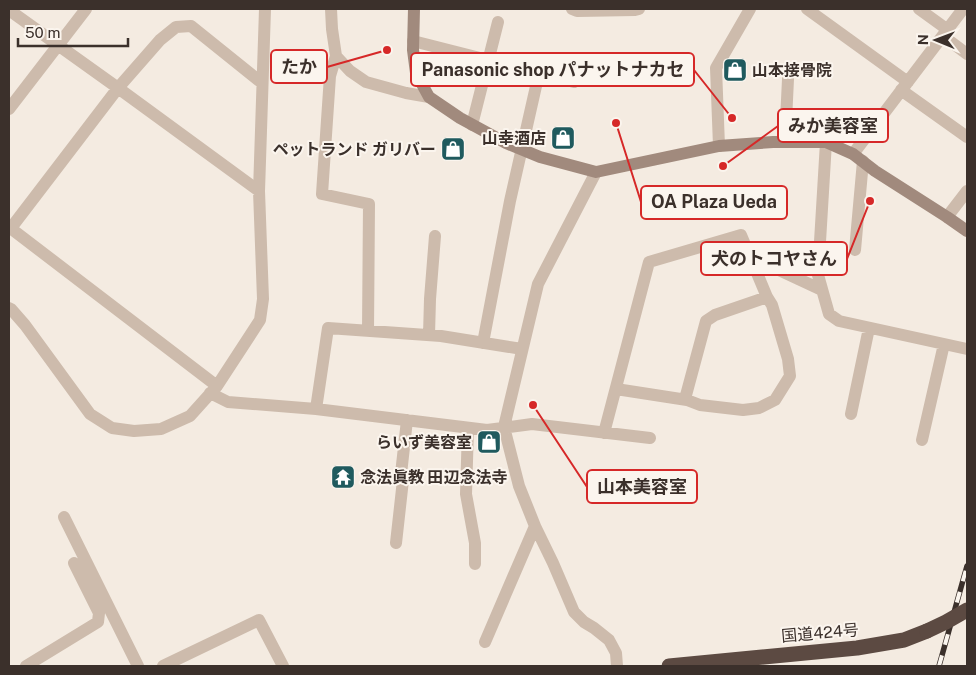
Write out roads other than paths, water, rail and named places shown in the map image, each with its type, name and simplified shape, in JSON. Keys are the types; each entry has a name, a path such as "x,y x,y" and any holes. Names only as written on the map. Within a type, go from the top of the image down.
{"highway":[{"name":"国道424号","path":"669,666 857,648 904,640 946,622 967,610"}],"street":[{"path":"9,109 86,9"},
{"path":"9,308 25,325 90,414 112,428 134,431 161,429 190,416 214,390 260,320 263,299 259,191 265,9"},
{"path":"331,9 336,56 330,76 322,194 369,204 368,331"},
{"path":"414,9 413,50 416,73 429,97"},
{"path":"572,9 577,11 639,9"},
{"path":"719,146 716,68 750,9"},
{"path":"807,9 967,137"},
{"path":"919,9 967,54"},
{"path":"855,250 858,158 904,86 963,9"},
{"path":"9,10 259,191"},
{"path":"472,125 498,22"},
{"path":"262,83 192,26 176,27 160,40 118,88 10,227 228,402 316,409 487,430 532,424 650,438"},
{"path":"413,41 574,82"},
{"path":"336,56 350,71 366,82 429,97 472,125 506,143 540,157 596,172 719,146 772,142 826,142 858,158 967,232"},
{"path":"483,343 510,201 538,73"},
{"path":"785,142 788,79"},
{"path":"826,142 818,275 829,314 839,321 967,349"},
{"path":"596,172 538,284 504,427 519,486 534,526 553,563 574,612 584,622 609,640 616,654 616,666"},
{"path":"947,217 967,191"},
{"path":"604,433 649,262 741,235 772,305 788,359 790,376 775,400 759,408 743,410 700,406 685,399 616,389"},
{"path":"429,335 435,236"},
{"path":"751,257 822,290"},
{"path":"685,399 706,321 715,315 767,297"},
{"path":"316,409 328,328 429,335 522,349"},
{"path":"851,414 869,328"},
{"path":"922,440 944,344"},
{"path":"396,543 407,420"},
{"path":"468,428 466,494 475,543 475,564"},
{"path":"64,517 138,666"},
{"path":"485,642 534,526"},
{"path":"26,666 98,622 99,613 74,563"},
{"path":"163,666 259,620 283,666"}],"railway":[{"path":"939,666 967,566"}],"place":[{"name":"たか","path":"387,50"},
{"name":"山本接骨院","path":"735,70"},
{"name":"Panasonic shop パナットナカセ","path":"732,118"},
{"name":"OA Plaza Ueda","path":"616,123"},
{"name":"山幸酒店","path":"563,138"},
{"name":"ペットランド ガリバー","path":"453,149"},
{"name":"みか美容室","path":"723,166"},
{"name":"犬のトコヤさん","path":"870,201"},
{"name":"山本美容室","path":"533,405"},
{"name":"らいず美容室","path":"489,442"},
{"name":"念法眞教 田辺念法寺","path":"343,477"}]}
